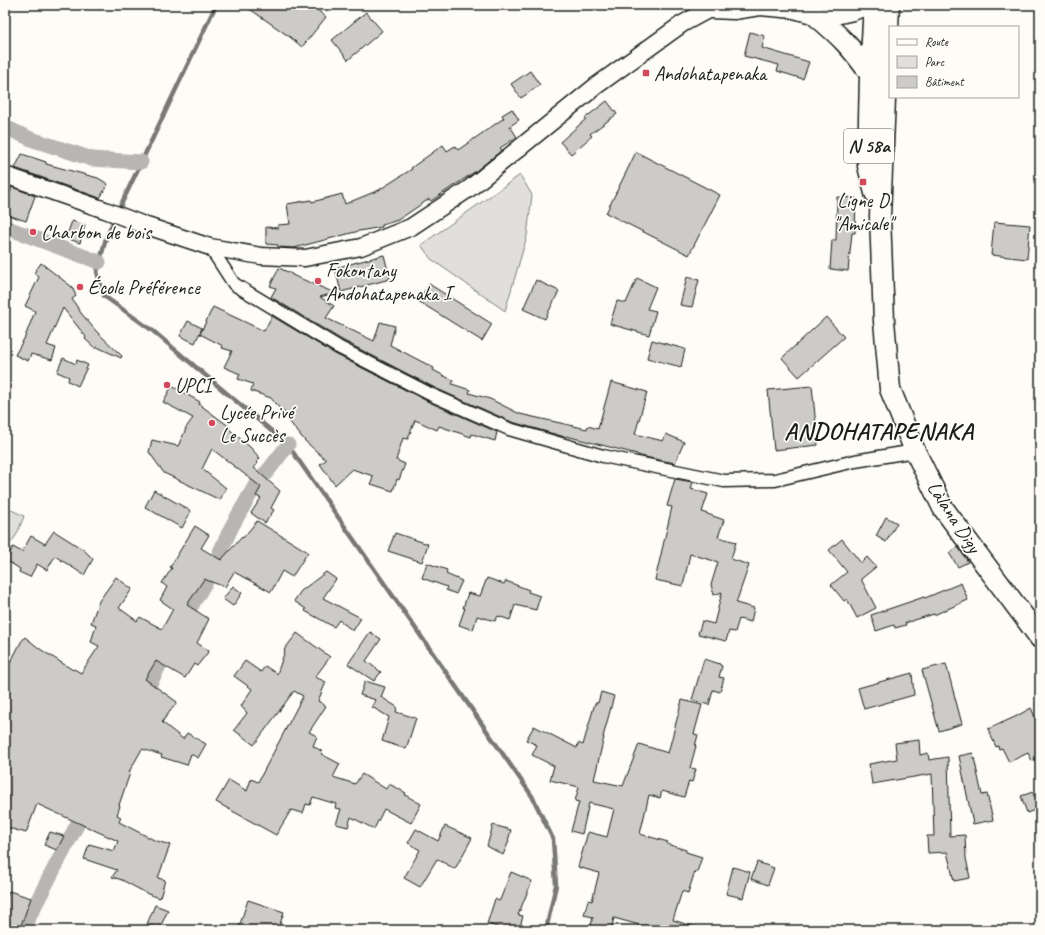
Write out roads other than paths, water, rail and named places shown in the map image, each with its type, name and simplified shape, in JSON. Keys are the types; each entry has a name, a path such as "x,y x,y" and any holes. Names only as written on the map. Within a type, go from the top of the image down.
{"main road":[{"name":"Làlana Digy","path":"880,216 868,166 870,74 881,8"},
{"name":"Làlana Digy","path":"881,8 886,98 880,216 884,320 890,389 915,451 943,508 1040,638"},
{"path":"816,16 847,43 858,55 870,74"}],"street":[{"path":"5,175 106,210 134,222 210,247 261,256 305,258 361,247 411,227 470,188 596,86 682,24 713,7 734,11 760,7 794,10 816,16 840,15 853,12 870,5"},
{"path":"210,247 234,284 338,347 432,395 509,429 596,454 724,481 775,480 855,461 915,451"}],"waterway":[{"path":"118,211 216,5"},
{"path":"5,127 31,139 92,159 141,162"},
{"path":"115,218 106,238 97,272 104,296 153,331 288,445 532,796 553,839 556,885 546,930"},
{"path":"5,227 99,262"},
{"path":"180,625 208,578 232,526 259,479 267,472 288,445"},
{"path":"141,701 169,646"},
{"path":"22,930 88,804"}],"place":[{"name":"Andohatapenaka","path":"646,73"},
{"name":"Ligne D \"Amicale\"","path":"863,182"},
{"name":"Charbon de bois","path":"33,232"},
{"name":"Fokontany Andohatapenaka I","path":"318,281"},
{"name":"École Préférence","path":"80,287"},
{"name":"UPCI","path":"167,385"},
{"name":"Lycée Privé Le Succès","path":"212,423"}],"district":[{"name":"ANDOHATAPENAKA","path":"879,431"}]}
